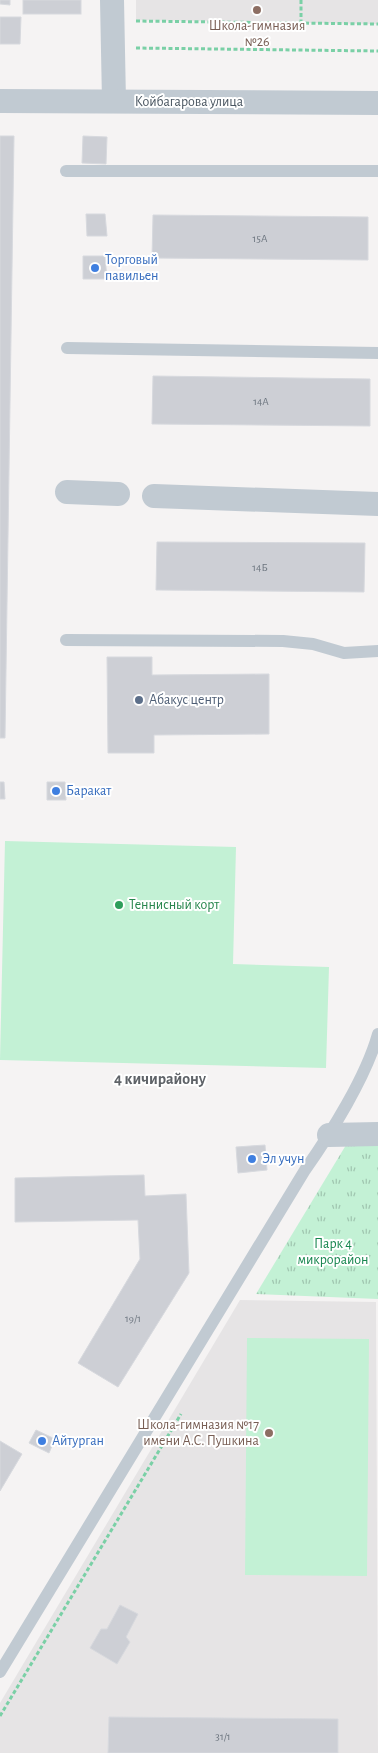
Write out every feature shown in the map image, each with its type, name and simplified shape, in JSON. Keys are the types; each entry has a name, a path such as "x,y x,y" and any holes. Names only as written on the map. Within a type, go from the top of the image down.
{"street":[{"path":"112,10 114,101"},
{"name":"Койбагарова улица","path":"0,100 378,103"},
{"path":"67,492 118,494"},
{"path":"154,496 378,504"},
{"path":"329,1136 378,1134"}],"lane":[{"path":"66,170 378,171"},
{"path":"67,348 378,353"},
{"path":"66,640 283,641 313,644 344,653 378,651"},
{"path":"0,1672 305,1170 329,1136 373,1052 378,1034"}],"path":[{"path":"301,0 301,24"},
{"path":"112,10 301,24 378,24"},
{"path":"133,48 378,51"},
{"path":"0,1716 185,1408"}],"shaded area":[{"name":"Школа-гимназия №26","path":"136,0 378,0 378,24 136,20"},
{"name":"Школа-гимназия №17 имени А.С. Пушкина","path":"240,1300 376,1302 378,1753 0,1753 0,1703"}],"green space":[{"name":"Теннисный корт","path":"5,841 236,847 233,964 329,967 326,1068 0,1060"},
{"name":"Парк 4 микрорайон","path":"346,1145 378,1145 378,1299 256,1294"},
{"path":"247,1338 369,1339 367,1576 245,1575"}],"building":[{"path":"0,0 10,0 10,5 0,4"},
{"path":"23,0 81,0 81,14 23,14"},
{"path":"0,17 21,17 20,44 0,44"},
{"path":"0,136 14,136 5,738 0,738"},
{"path":"83,136 107,137 106,164 82,163"},
{"path":"86,214 105,214 107,236 87,236"},
{"path":"153,215 368,217 368,260 152,258"},
{"name":"Торговый павильен","path":"83,256 105,256 107,279 83,279"},
{"path":"153,376 370,379 370,426 152,424"},
{"path":"157,542 365,543 364,592 156,590"},
{"path":"107,657 152,657 152,675 269,674 269,734 154,735 154,753 108,753"},
{"path":"0,782 4,782 5,799 0,799"},
{"name":"Баракат","path":"47,782 65,782 66,800 47,800"},
{"name":"Эл учун","path":"265,1145 267,1170 238,1173 236,1147"},
{"path":"144,1175 145,1196 186,1194 189,1273 118,1387 78,1363 140,1259 138,1220 15,1222 15,1178"},
{"name":"Айтурган","path":"36,1430 55,1439 49,1453 29,1443"},
{"path":"0,1441 22,1454 0,1491"},
{"path":"120,1605 138,1614 126,1637 130,1642 117,1664 90,1648 101,1629 107,1629"},
{"path":"109,1717 338,1719 338,1753 108,1753"}],"place":[{"name":"Школа-гимназия №26","path":"257,10"},
{"name":"Торговый павильен","path":"95,268"},
{"name":"Абакус центр","path":"139,700"},
{"name":"Баракат","path":"56,791"},
{"name":"Теннисный корт","path":"119,905"},
{"name":"Эл учун","path":"252,1159"},
{"name":"Школа-гимназия №17 имени А.С. Пушкина","path":"269,1433"},
{"name":"Айтурган","path":"42,1441"}],"district":[{"name":"4 кичирайону","path":"160,1079"}]}
